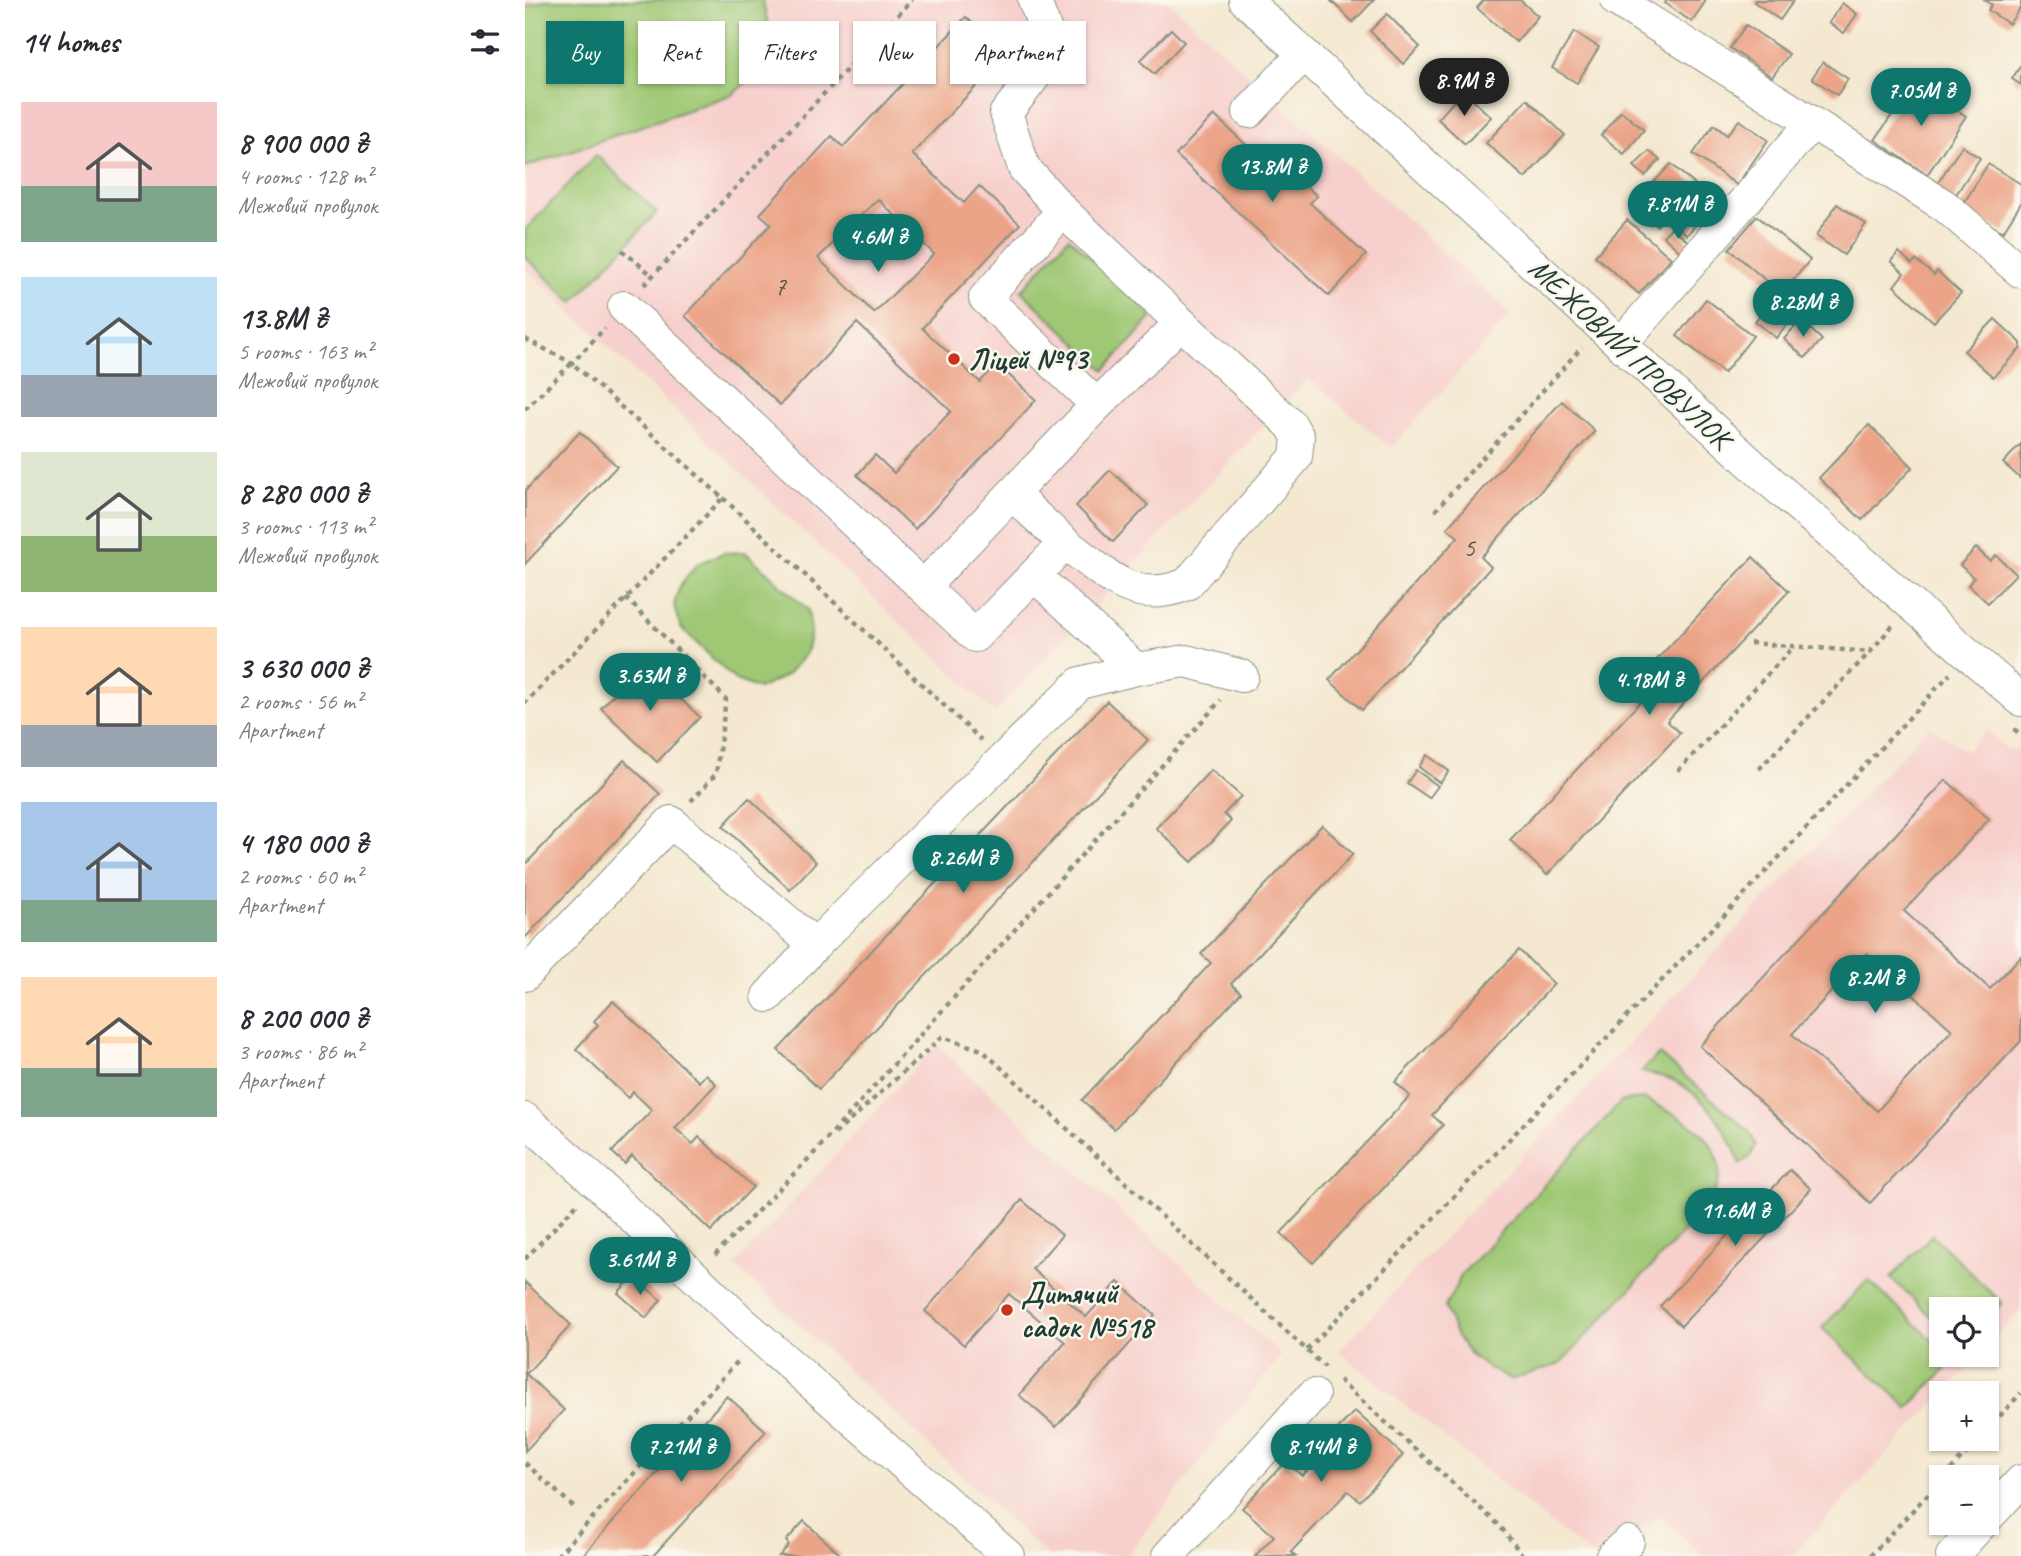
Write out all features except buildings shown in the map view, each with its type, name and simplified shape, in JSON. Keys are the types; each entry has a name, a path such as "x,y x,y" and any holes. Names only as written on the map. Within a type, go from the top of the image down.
{"street":[{"path":"1012,494 1065,543 1129,589 1149,593 1171,591 1187,584 1296,457 1298,437 1291,425 1063,211 1024,168 1006,113 1054,51 1034,0"},
{"name":"МЕЖОВИЙ ПРОВУЛОК","path":"1245,0 1771,482 2021,700"},
{"path":"1616,0 1945,206 2021,272"},
{"path":"1249,112 1304,54"},
{"path":"1621,344 1812,123"},
{"path":"1063,211 985,298 1097,405"},
{"path":"624,307 975,636 1065,543"},
{"path":"923,587 1097,405 1181,323"},
{"path":"1035,576 1136,669"},
{"path":"768,996 815,945 1080,683 1136,669 1186,661 1242,676"},
{"path":"525,975 671,822 815,945"},
{"path":"525,1119 597,1183 742,1322 1008,1556"},
{"path":"1168,1556 1325,1380"},
{"path":"1999,1505 2021,1481"},
{"path":"1952,1556 1972,1535"}],"path":[{"path":"525,409 572,363 912,0"},
{"path":"622,250 653,276"},
{"path":"525,339 572,363 723,498 1002,760"},
{"path":"1435,511 1589,339"},
{"path":"525,703 723,498"},
{"path":"626,598 726,699 716,774 671,822"},
{"path":"1759,769 1896,621"},
{"path":"1750,643 1870,652"},
{"path":"1678,771 1794,646"},
{"path":"1307,1350 1739,900 1952,673"},
{"path":"713,1256 817,1150 1242,676"},
{"path":"817,1150 942,1037 982,1050 1307,1350 1325,1380 1500,1526 1523,1556"},
{"path":"526,1257 597,1183"},
{"path":"557,1556 749,1349"},
{"path":"1999,1419 2019,1400 2021,1393"},
{"path":"1955,1465 1968,1451"},
{"path":"525,1463 575,1508"},
{"path":"1870,1556 1929,1493"}],"shaded area":[{"name":"Ліцей №93","path":"525,0 1167,0 1511,314 1391,448 1308,378 995,713 525,268"},
{"path":"1929,726 1966,751 1987,730 2008,750 2021,750 2021,1310 1999,1333 1999,1297 1929,1297 1929,1367 1969,1367 1955,1381 1929,1381 1929,1409 1792,1556 1704,1556 1661,1517 1598,1556 1591,1556 1338,1351"},
{"name":"Дитячий садок №518","path":"936,1045 1281,1355 1127,1556 1048,1556 735,1265"}],"green space":[{"path":"546,0 762,0 767,21 739,21 739,84 744,84 733,94 525,167 525,7"},
{"path":"596,155 657,212 573,302 525,257 525,230"},
{"path":"1069,237 1153,316 1105,370 1021,291"},
{"path":"745,552 808,610 811,632 806,653 787,675 759,689 735,680 681,628 674,605 680,585 697,564 723,553"},
{"path":"1659,1054 1749,1131 1756,1145 1751,1156 1740,1164 1723,1127 1696,1095 1669,1079 1641,1072"},
{"path":"1645,1099 1696,1128 1714,1150 1719,1179 1709,1205 1560,1364 1510,1380 1485,1366 1468,1352 1456,1334 1445,1307 1462,1274 1622,1101"},
{"path":"1932,1235 1996,1297 1929,1297 1929,1314 1891,1278"},
{"path":"1868,1280 1929,1337 1929,1367 1947,1367 1934,1381 1929,1381 1929,1386 1908,1408 1822,1328"}],"place":[{"name":"Ліцей №93","path":"954,359"},
{"name":"Дитячий садок №518","path":"1007,1310"}]}
